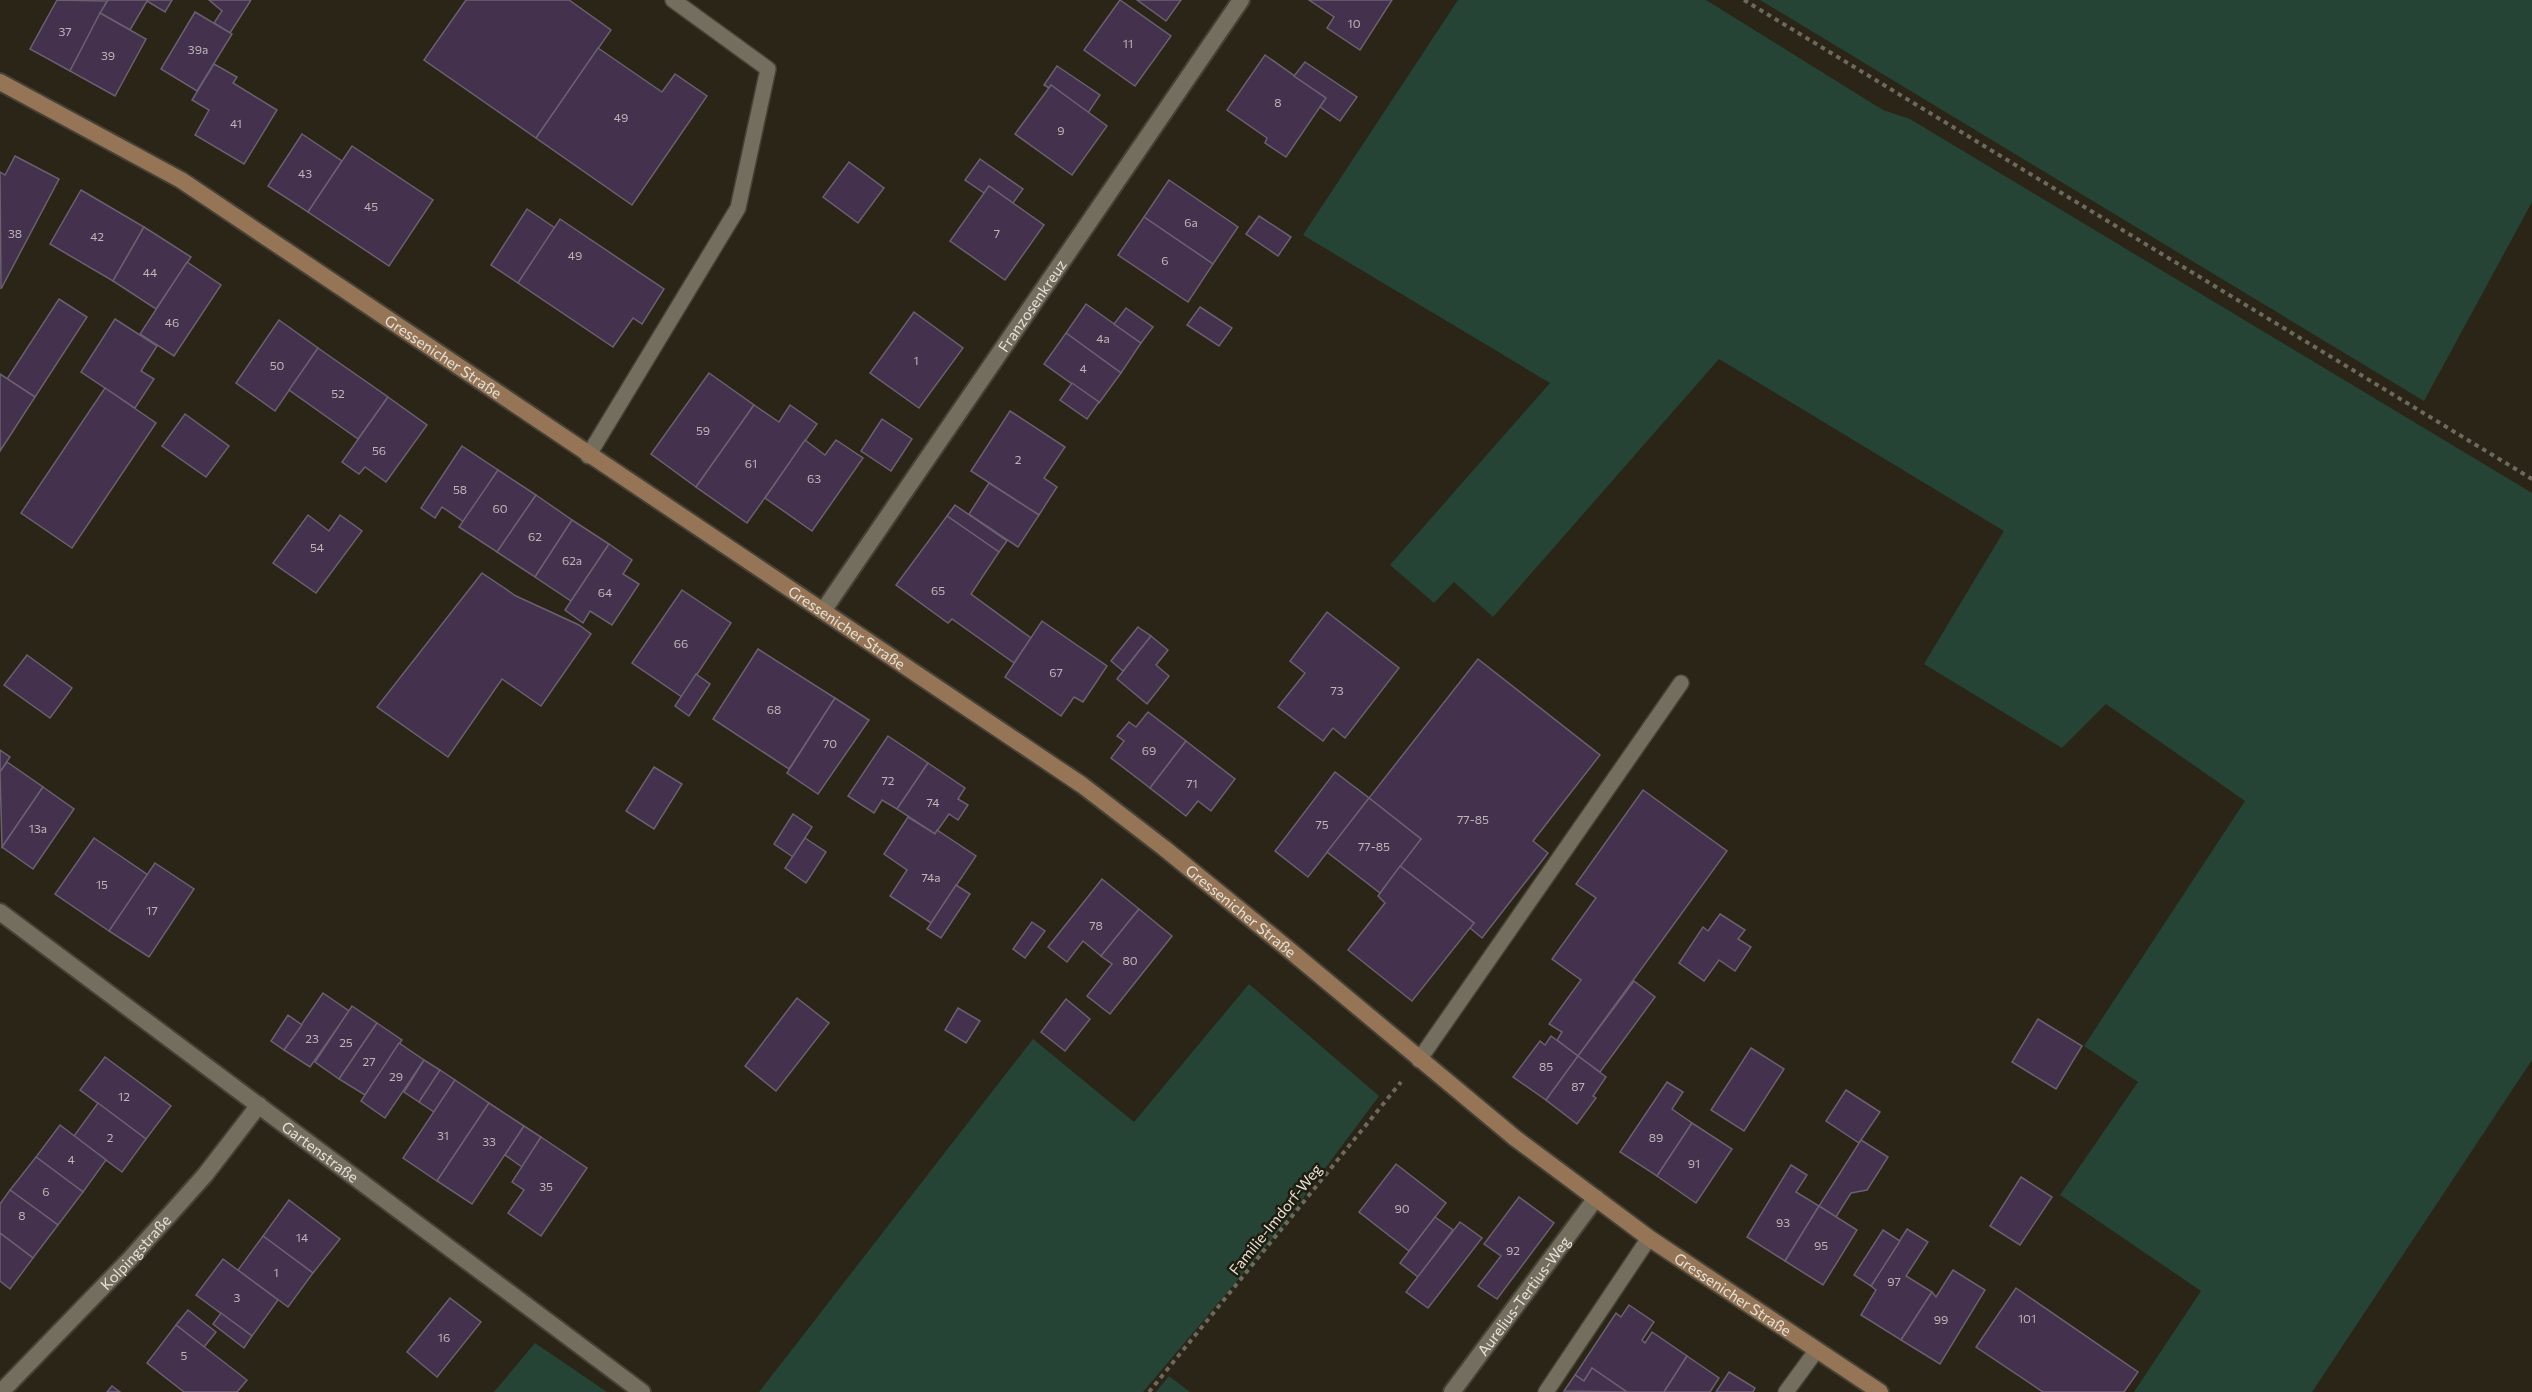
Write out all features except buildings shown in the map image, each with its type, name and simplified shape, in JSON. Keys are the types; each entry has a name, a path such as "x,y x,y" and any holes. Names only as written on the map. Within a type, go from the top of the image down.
{"main road":[{"name":"Gressenicher Straße","path":"0,82 181,180 588,456 1082,785 1287,948 1515,1138 1649,1238 1880,1392"}],"street":[{"name":"Franzosenkreuz","path":"823,611 1241,0"},
{"name":"Gartenstraße","path":"0,912 642,1392"},
{"name":"Kolpingstraße","path":"1,1392 129,1260 205,1175 259,1105"},
{"name":"Aurelius-Tertius-Weg","path":"1452,1392 1596,1198"}],"lane":[{"path":"588,456 738,208 768,69 673,0"},
{"path":"1419,1060 1682,682"},
{"path":"1546,1392 1649,1238"},
{"path":"1786,1392 1816,1350"}],"path":[{"path":"1744,0 2532,479"},
{"name":"Familie-Imdorf-Weg","path":"1149,1392 1419,1060"}],"green space":[{"path":"1458,0 1706,0 1883,110 1910,119 2532,493 2532,1060 2312,1392 2134,1392 2201,1291 2060,1195 2138,1082 2084,1046 2245,801 2106,704 2062,748 1924,664 2004,531 1719,359 1493,617 1454,582 1434,603 1390,565 1550,383 1303,235"},
{"path":"1760,0 2532,0 2532,202 2424,401"},
{"path":"1249,984 1379,1096 1274,1237 1143,1392 759,1392 1033,1039 1134,1122"},
{"path":"535,1343 607,1392 494,1392"},
{"path":"1169,1376 1190,1392 1156,1392"}]}
